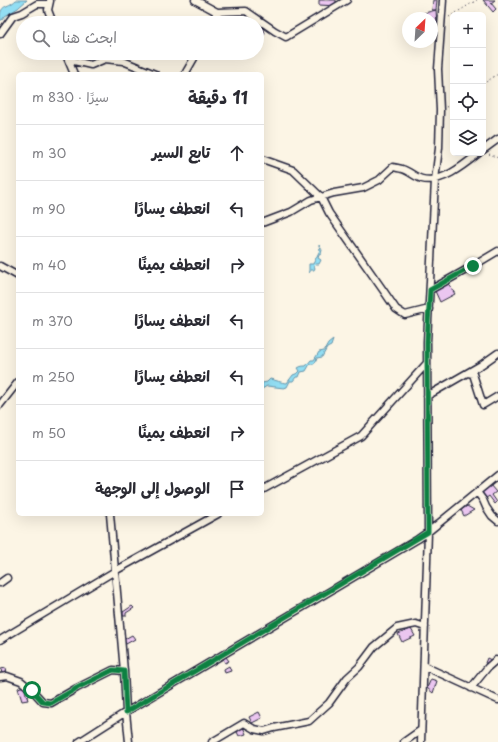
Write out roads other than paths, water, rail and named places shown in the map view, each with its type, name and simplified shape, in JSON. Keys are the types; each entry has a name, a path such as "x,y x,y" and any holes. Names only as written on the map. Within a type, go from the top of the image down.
{"street":[{"path":"195,0 217,12 246,11 254,16"},
{"path":"264,23 286,37 347,0"},
{"path":"421,742 428,532 427,342 435,180 439,148 440,110 438,68 443,0"},
{"path":"0,34 13,16 22,13 37,4 50,2 48,10 50,16"},
{"path":"215,16 217,12"},
{"path":"68,60 73,72"},
{"path":"73,60 91,65 103,60"},
{"path":"114,60 123,61 150,72"},
{"path":"186,72 193,60"},
{"path":"486,151 498,139"},
{"path":"264,222 291,212 311,200 334,193 363,188 379,180 393,167 402,169 421,179 435,180 453,172 475,156"},
{"path":"264,159 293,170 321,197 329,214 396,309 405,315 429,309"},
{"path":"430,290 498,251"},
{"path":"0,266 16,275"},
{"path":"427,396 468,373 498,353"},
{"path":"264,489 361,436 427,363"},
{"path":"468,373 473,374 483,404 498,396"},
{"path":"0,405 16,385"},
{"path":"79,742 126,712 428,532 498,475"},
{"path":"477,492 492,516 498,521"},
{"path":"110,516 129,742"},
{"path":"0,640 115,571 214,516"},
{"path":"0,583 7,578"},
{"path":"212,742 244,723 254,729 264,731 309,721 329,703 347,678 359,667 374,648 397,628 416,624 425,627"},
{"path":"471,688 488,667 496,660 498,661"},
{"path":"424,666 498,700"},
{"path":"0,677 7,676 21,681 43,702 51,703 113,670 124,671"},
{"path":"404,742 421,730"}],"water":[{"path":"16,0 27,0 0,20 1,11"},
{"path":"319,245 322,250 318,258 321,260 319,264 314,266 314,270 311,270 309,273 309,264 313,264 320,250"},
{"path":"333,340 331,346 327,348 322,357 317,358 314,364 310,364 306,371 301,372 299,377 296,377 293,381 290,381 287,387 267,386 264,388 264,383 270,379 287,383 293,375 300,371 298,368 306,366 311,360 314,360 319,352 324,351 328,344"}]}
